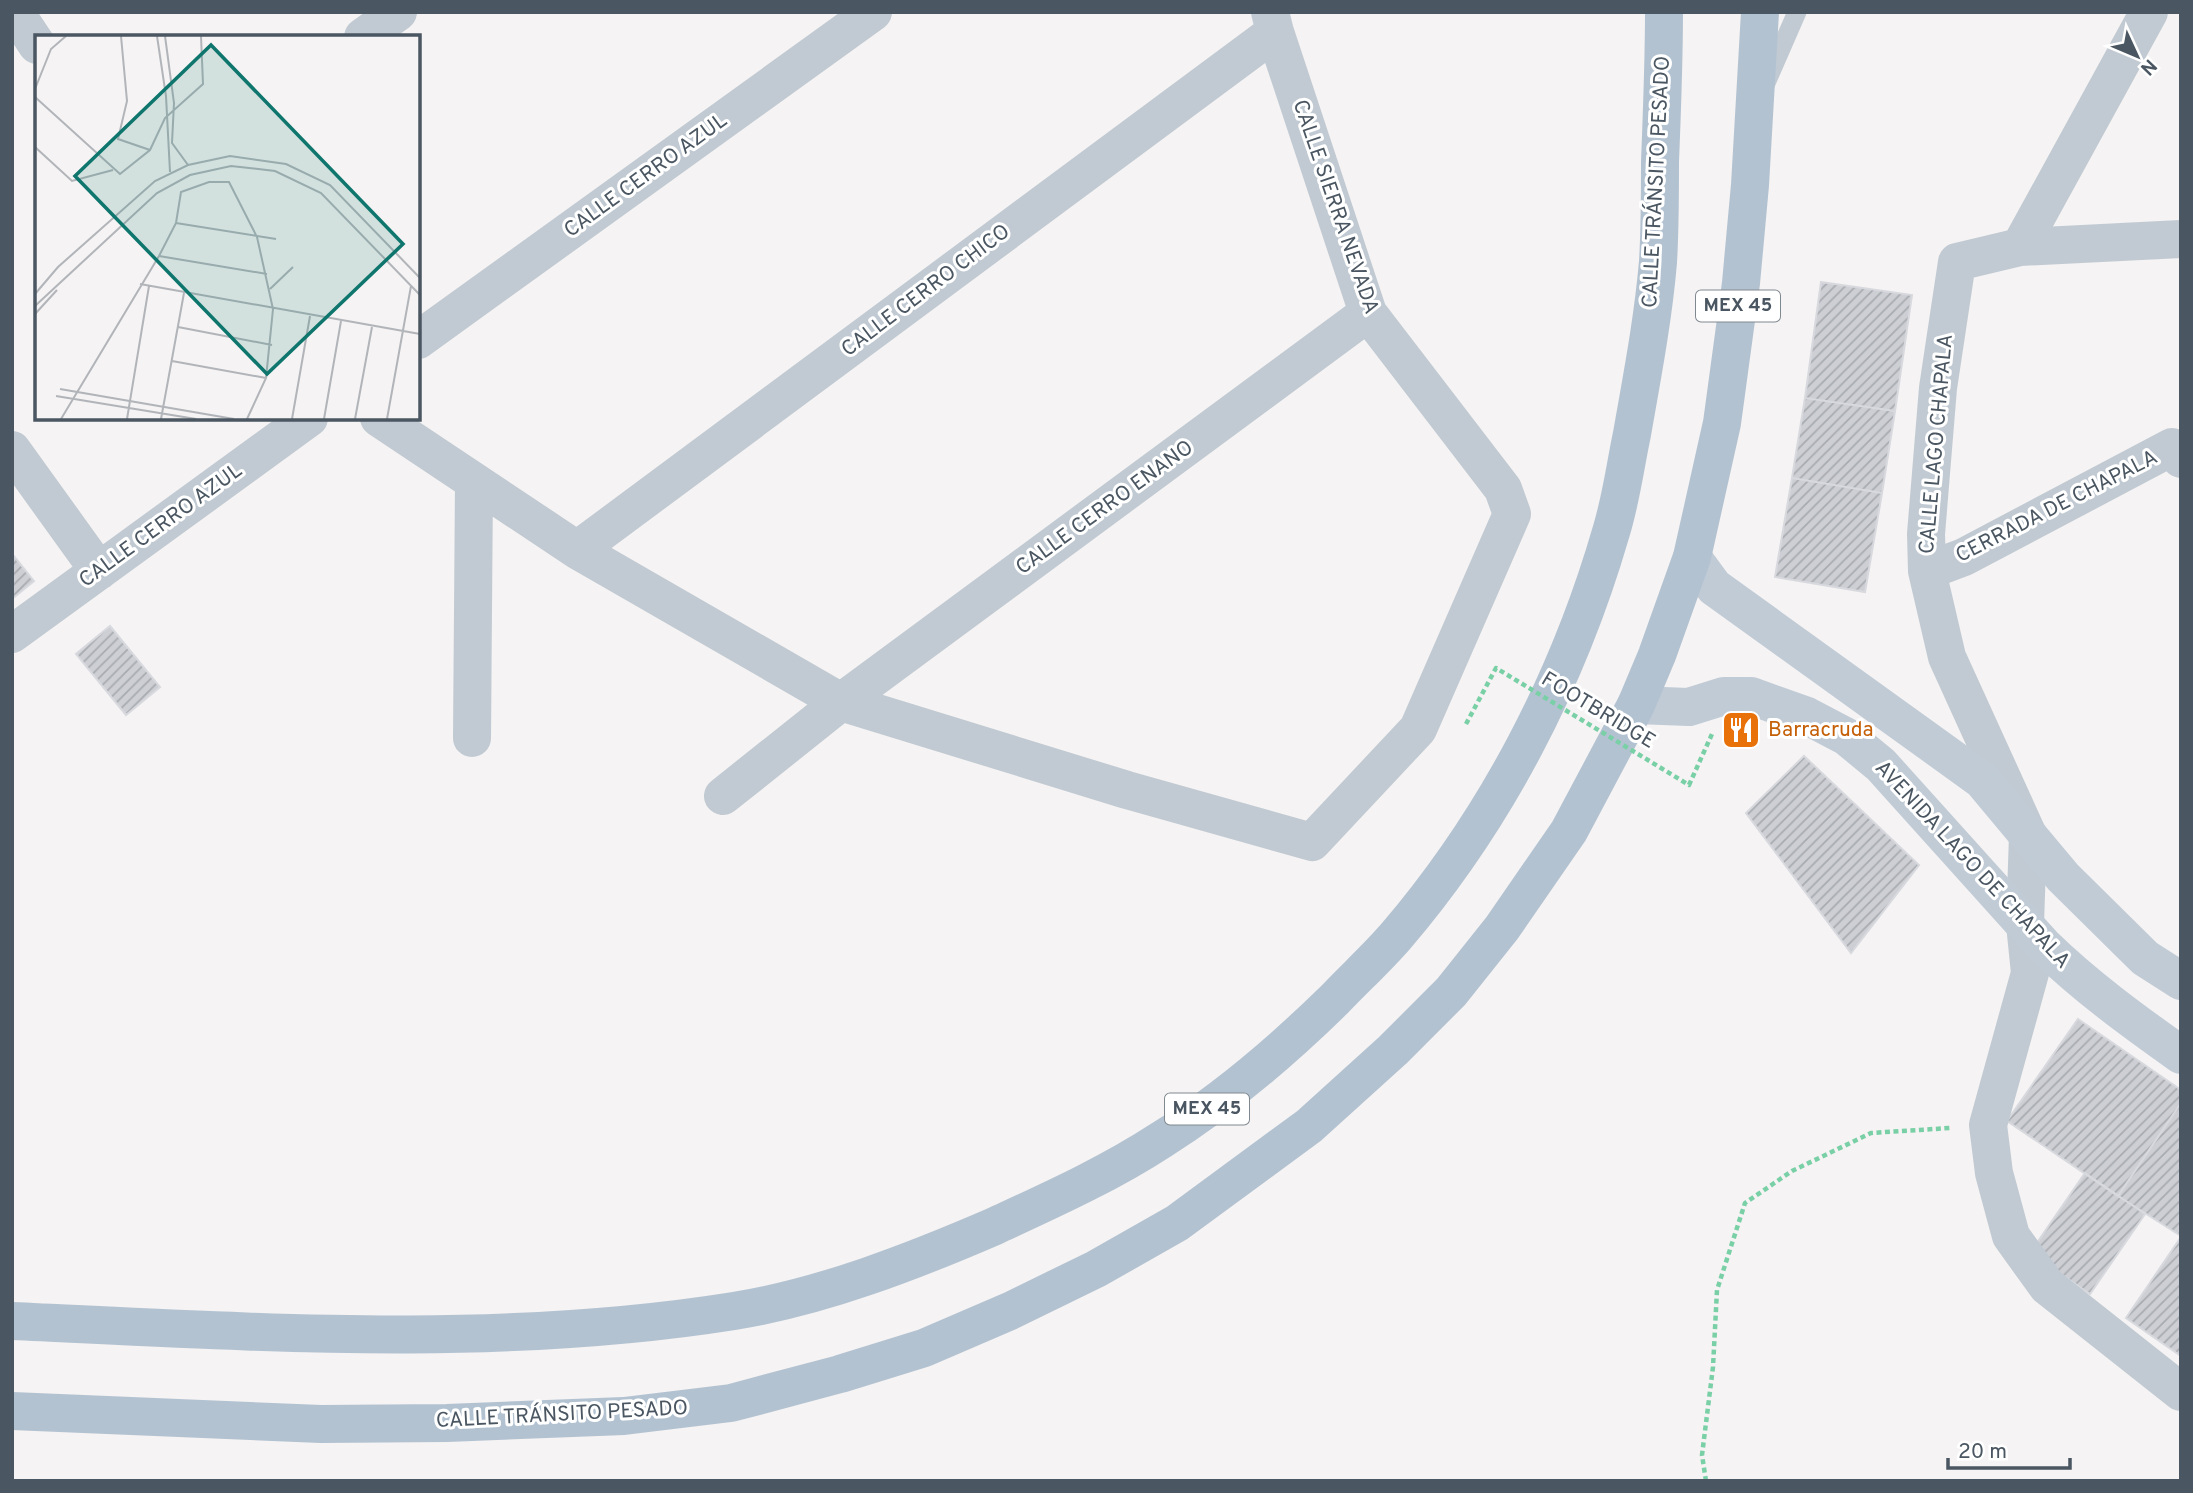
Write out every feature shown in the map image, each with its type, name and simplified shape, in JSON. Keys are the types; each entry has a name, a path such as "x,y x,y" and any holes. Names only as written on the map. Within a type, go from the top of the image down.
{"main road":[{"name":"CALLE TRÁNSITO PESADO","path":"12,1321 191,1330 416,1335 518,1333 641,1323 742,1310 857,1279 942,1249 1040,1205 1159,1142 1211,1106 1285,1048 1392,941 1447,873 1488,812 1531,736 1564,663 1598,575 1614,524 1644,371 1657,264 1664,12"},
{"name":"CALLE TRÁNSITO PESADO","path":"12,1411 321,1424 447,1423 624,1416 731,1403 840,1374 937,1343 1010,1311 1096,1269 1177,1223 1309,1126 1393,1050 1451,992 1502,928 1569,831 1636,705 1657,655 1692,557 1723,423 1749,199 1760,12"}],"street":[{"path":"15,12 35,42"},
{"path":"366,35 398,12"},
{"name":"CALLE CERRO AZUL","path":"420,339 873,12"},
{"path":"2020,247 2149,12"},
{"name":"CALLE SIERRA NEVADA","path":"841,702 1127,790 1312,842 1418,729 1512,514 1503,489 1368,313 1272,22"},
{"name":"CALLE CERRO CHICO","path":"577,550 1272,22"},
{"path":"2020,247 2181,239"},
{"name":"CALLE LAGO CHAPALA","path":"1988,1125 2030,973 2025,924 2028,835 1947,657 1927,571 1926,534 1938,388 1957,262 2020,247"},
{"name":"CALLE CERRO ENANO","path":"723,796 841,702 1368,313"},
{"name":"CALLE CERRO AZUL","path":"12,634 306,420"},
{"path":"382,420 577,550 841,702"},
{"name":"CERRADA DE CHAPALA","path":"1927,571 1964,557 2172,447 2181,459"},
{"path":"12,450 99,571"},
{"path":"472,738 474,483"},
{"path":"1692,557 1714,587 1982,780 2063,877 2145,958 2181,981"},
{"name":"AVENIDA LAGO DE CHAPALA","path":"1636,705 1689,707 1724,696 1751,696 1807,716 1847,737 1881,765 2064,965 2181,1055"},
{"path":"1988,1125 1994,1173 2011,1236 2047,1286 2181,1392"}],"lane":[{"path":"1756,107 1797,12"}],"path":[{"name":"FOOTBRIDGE","path":"1466,724 1496,668 1689,785 1712,734"},
{"path":"1706,1481 1702,1455 1713,1367 1717,1290 1745,1203 1792,1171 1871,1133 1988,1125"}],"building":[{"path":"1821,282 1912,295 1895,411 1805,398"},
{"path":"1805,398 1895,411 1882,493 1792,478"},
{"path":"1792,478 1882,493 1865,592 1775,577"},
{"path":"12,556 34,581 12,599"},
{"path":"110,626 160,687 126,715 76,654"},
{"path":"1804,756 1919,865 1851,953 1746,813"},
{"path":"2078,1019 2181,1090 2181,1103 2118,1196 2007,1121"},
{"path":"2181,1103 2181,1236 2118,1196"},
{"path":"2085,1173 2145,1214 2090,1294 2030,1253"},
{"path":"2181,1237 2181,1356 2126,1318"}],"place":[{"name":"Barracruda","path":"1741,730"}]}
